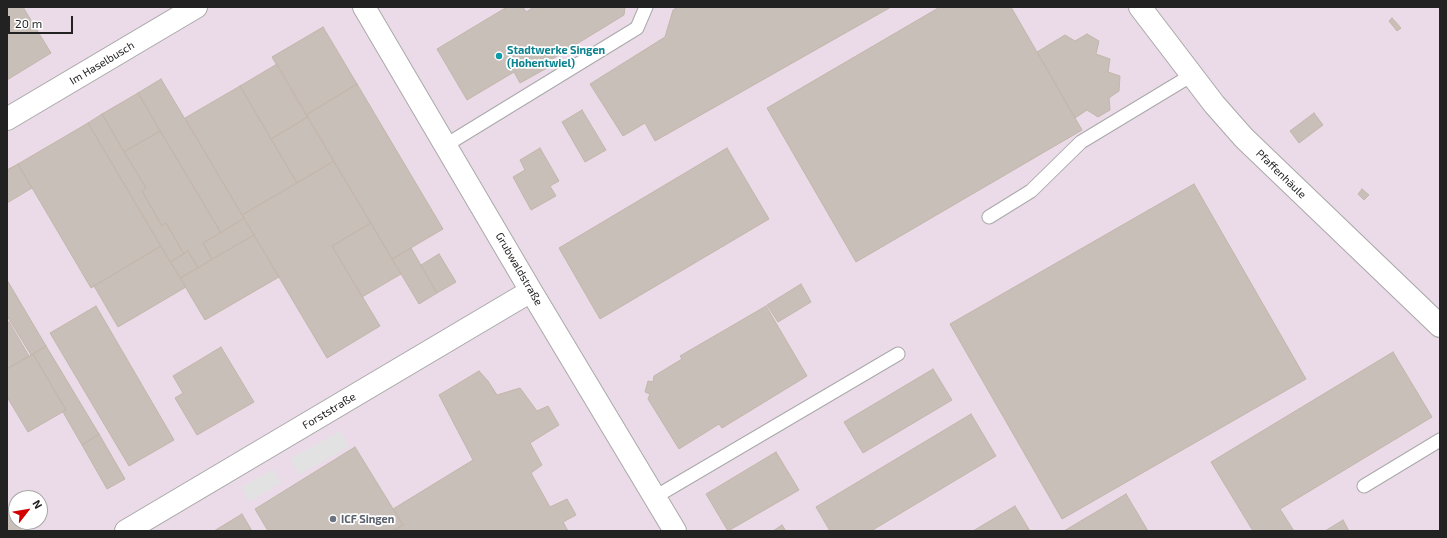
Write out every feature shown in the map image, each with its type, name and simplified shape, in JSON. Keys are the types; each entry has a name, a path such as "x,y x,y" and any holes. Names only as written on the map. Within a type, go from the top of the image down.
{"street":[{"name":"Im Haselbusch","path":"7,119 196,7"},
{"name":"Grubwaldstraße","path":"364,7 531,291 675,531"},
{"name":"Pfaffenhäule","path":"1140,7 1192,75 1244,138 1440,326"},
{"name":"Forststraße","path":"126,531 531,291"}],"lane":[{"path":"446,145 637,28 646,7"},
{"path":"989,217 1031,191 1081,142 1192,75"},
{"path":"655,497 898,354"},
{"path":"1364,486 1440,440"}],"shaded area":[{"path":"7,7 1440,7 1440,531 7,531"},
{"path":"340,431 349,447 299,475 290,459"},
{"path":"273,469 281,483 249,502 241,487"}],"building":[{"path":"7,7 23,7 51,53 7,80"},
{"name":"Stadtwerke Singen (Hohentwiel)","path":"507,7 523,7 526,12 534,7 625,7 624,15 544,64 547,68 520,83 514,72 467,100 437,49"},
{"path":"678,7 891,7 655,141 645,123 623,136 590,84 665,37 673,10"},
{"path":"940,7 1011,7 1082,130 856,262 767,108"},
{"path":"1392,18 1401,28 1397,31 1389,21"},
{"path":"323,27 357,84 306,115 272,57"},
{"path":"1087,34 1099,41 1096,54 1110,59 1108,72 1120,76 1119,91 1109,98 1110,110 1098,117 1087,110 1075,118 1037,52 1065,35 1075,41"},
{"path":"277,64 308,117 271,139 240,86"},
{"path":"161,79 244,218 221,233 138,93"},
{"path":"357,84 443,229 392,259 306,115"},
{"path":"240,86 297,183 242,215 185,118"},
{"path":"138,93 160,131 124,152 102,114"},
{"path":"582,110 606,150 585,162 562,122"},
{"path":"1314,113 1323,125 1299,143 1290,131"},
{"path":"102,114 146,188 142,191 162,226 166,223 184,254 170,262 88,123"},
{"path":"308,117 334,161 297,183 271,139"},
{"path":"88,123 161,246 91,288 18,164"},
{"path":"160,131 221,233 203,243 212,259 198,268 188,251 184,254 166,223 162,226 142,191 146,188 124,152"},
{"path":"540,148 559,181 550,186 556,196 531,210 513,177 525,170 520,160"},
{"path":"727,148 769,219 600,319 559,248"},
{"path":"334,161 371,223 332,246 380,326 327,358 242,215"},
{"path":"18,164 32,188 7,203 7,170"},
{"path":"1194,184 1306,379 1062,519 950,324"},
{"path":"1362,189 1369,195 1364,200 1358,194"},
{"path":"244,218 254,235 212,259 203,243"},
{"path":"371,223 401,274 362,297 332,246"},
{"path":"254,235 279,277 205,320 180,278"},
{"path":"161,246 186,287 118,327 94,286"},
{"path":"411,248 437,293 419,304 392,259"},
{"path":"188,251 198,268 180,278 170,262"},
{"path":"439,254 456,282 437,293 421,265"},
{"path":"7,280 46,346 31,355 7,316"},
{"path":"801,284 811,302 778,322 767,305"},
{"path":"96,306 174,440 129,466 50,333"},
{"path":"766,306 807,376 722,428 719,424 679,449 648,399 650,394 645,392 648,381 653,382 654,376 682,359 680,356"},
{"path":"9,322 29,356 7,369 7,323"},
{"path":"46,346 99,434 82,445 63,412 66,410 33,354"},
{"path":"221,347 254,402 197,435 175,398 183,393 173,376"},
{"path":"1393,352 1432,417 1280,509 1294,531 1253,531 1211,462"},
{"path":"33,354 66,410 28,432 7,397 7,369"},
{"path":"933,369 952,400 863,453 844,422"},
{"path":"479,371 497,395 520,388 537,411 548,406 559,425 530,443 542,465 531,473 550,507 567,499 576,515 563,522 568,531 393,531 403,525 393,509 473,460 439,395"},
{"path":"971,414 996,456 871,531 830,531 816,507"},
{"path":"99,434 125,479 107,489 82,445"},
{"path":"355,447 403,525 393,531 268,531 255,509"},
{"path":"776,452 799,490 728,531 706,494"},
{"path":"1126,494 1148,531 1064,531"},
{"path":"1015,506 1030,531 973,531"},
{"path":"7,507 8,530 22,531 7,531"},
{"path":"242,514 252,531 214,531"},
{"path":"1343,520 1349,531 1325,531"},
{"path":"782,525 786,531 773,531"}],"place":[{"name":"Stadtwerke Singen (Hohentwiel)","path":"499,56"},
{"name":"ICF Singen","path":"333,519"}]}
